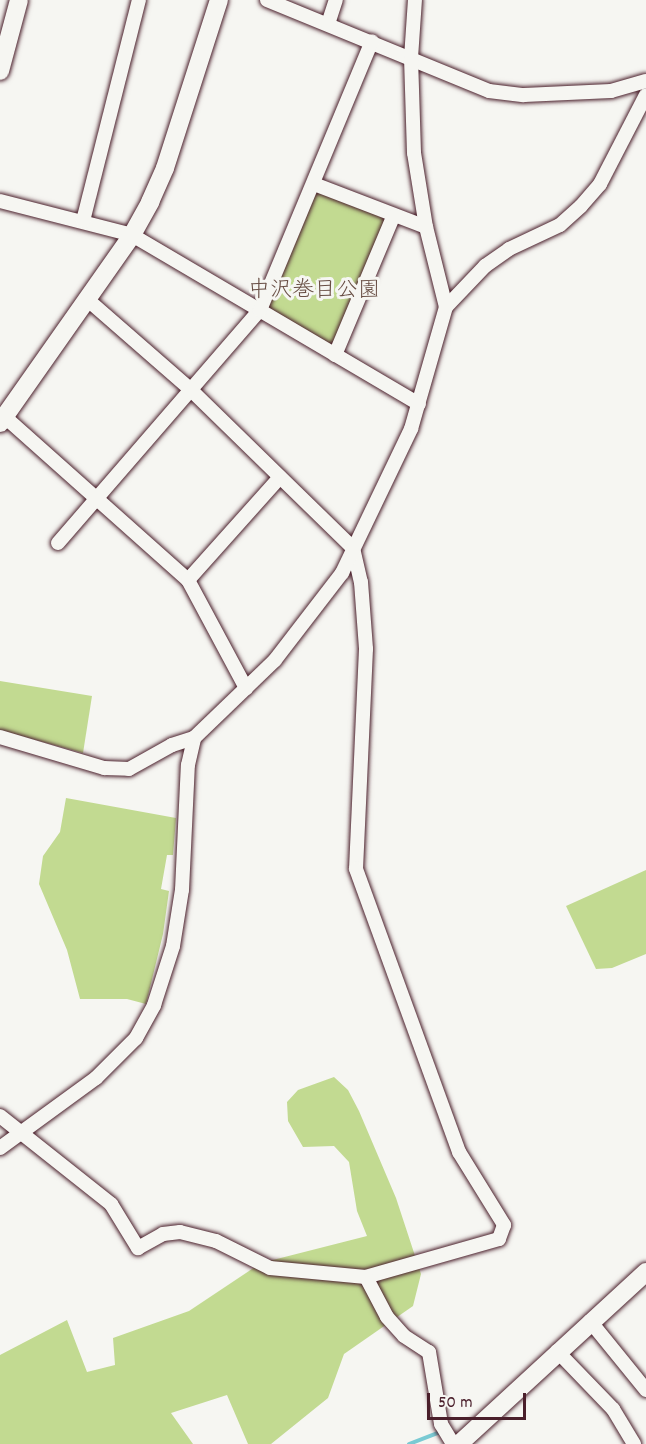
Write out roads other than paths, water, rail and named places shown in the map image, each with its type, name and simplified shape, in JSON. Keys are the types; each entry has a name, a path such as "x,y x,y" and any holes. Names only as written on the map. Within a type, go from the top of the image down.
{"street":[{"path":"83,221 139,0"},
{"path":"219,0 165,168 132,235 3,420 96,497 189,580 246,688"},
{"path":"267,0 372,41 480,88 524,95 611,91 646,81"},
{"path":"328,24 336,0"},
{"path":"415,0 411,58 414,153 426,227 446,307"},
{"path":"0,71 17,1"},
{"path":"58,543 260,310 372,41"},
{"path":"0,737 104,768 129,769 172,745 194,738 246,688 320,604 353,548 419,404 446,307 485,266 508,249 560,225 581,206 600,184 646,95"},
{"path":"314,184 393,217 426,227"},
{"path":"0,201 132,235 419,404"},
{"path":"335,355 393,217"},
{"path":"0,1116 119,1212 138,1248 163,1234 180,1232 216,1241 270,1268 366,1276 499,1239 504,1225 459,1152 356,869 366,649 361,582 353,548 190,389 88,300"},
{"path":"189,580 280,477"},
{"path":"0,1148 20,1131 96,1078 136,1038 154,1005 173,946 182,890 188,765 194,738"},
{"path":"459,1444 557,1351 646,1272"},
{"path":"366,1276 387,1317 405,1336 429,1352 441,1424 453,1444"},
{"path":"590,1321 646,1390"},
{"path":"557,1351 613,1409 634,1444"}],"waterway":[{"path":"409,1444 438,1433"}],"park label":[{"name":"中沢巻目公園","path":"314,292"}]}
